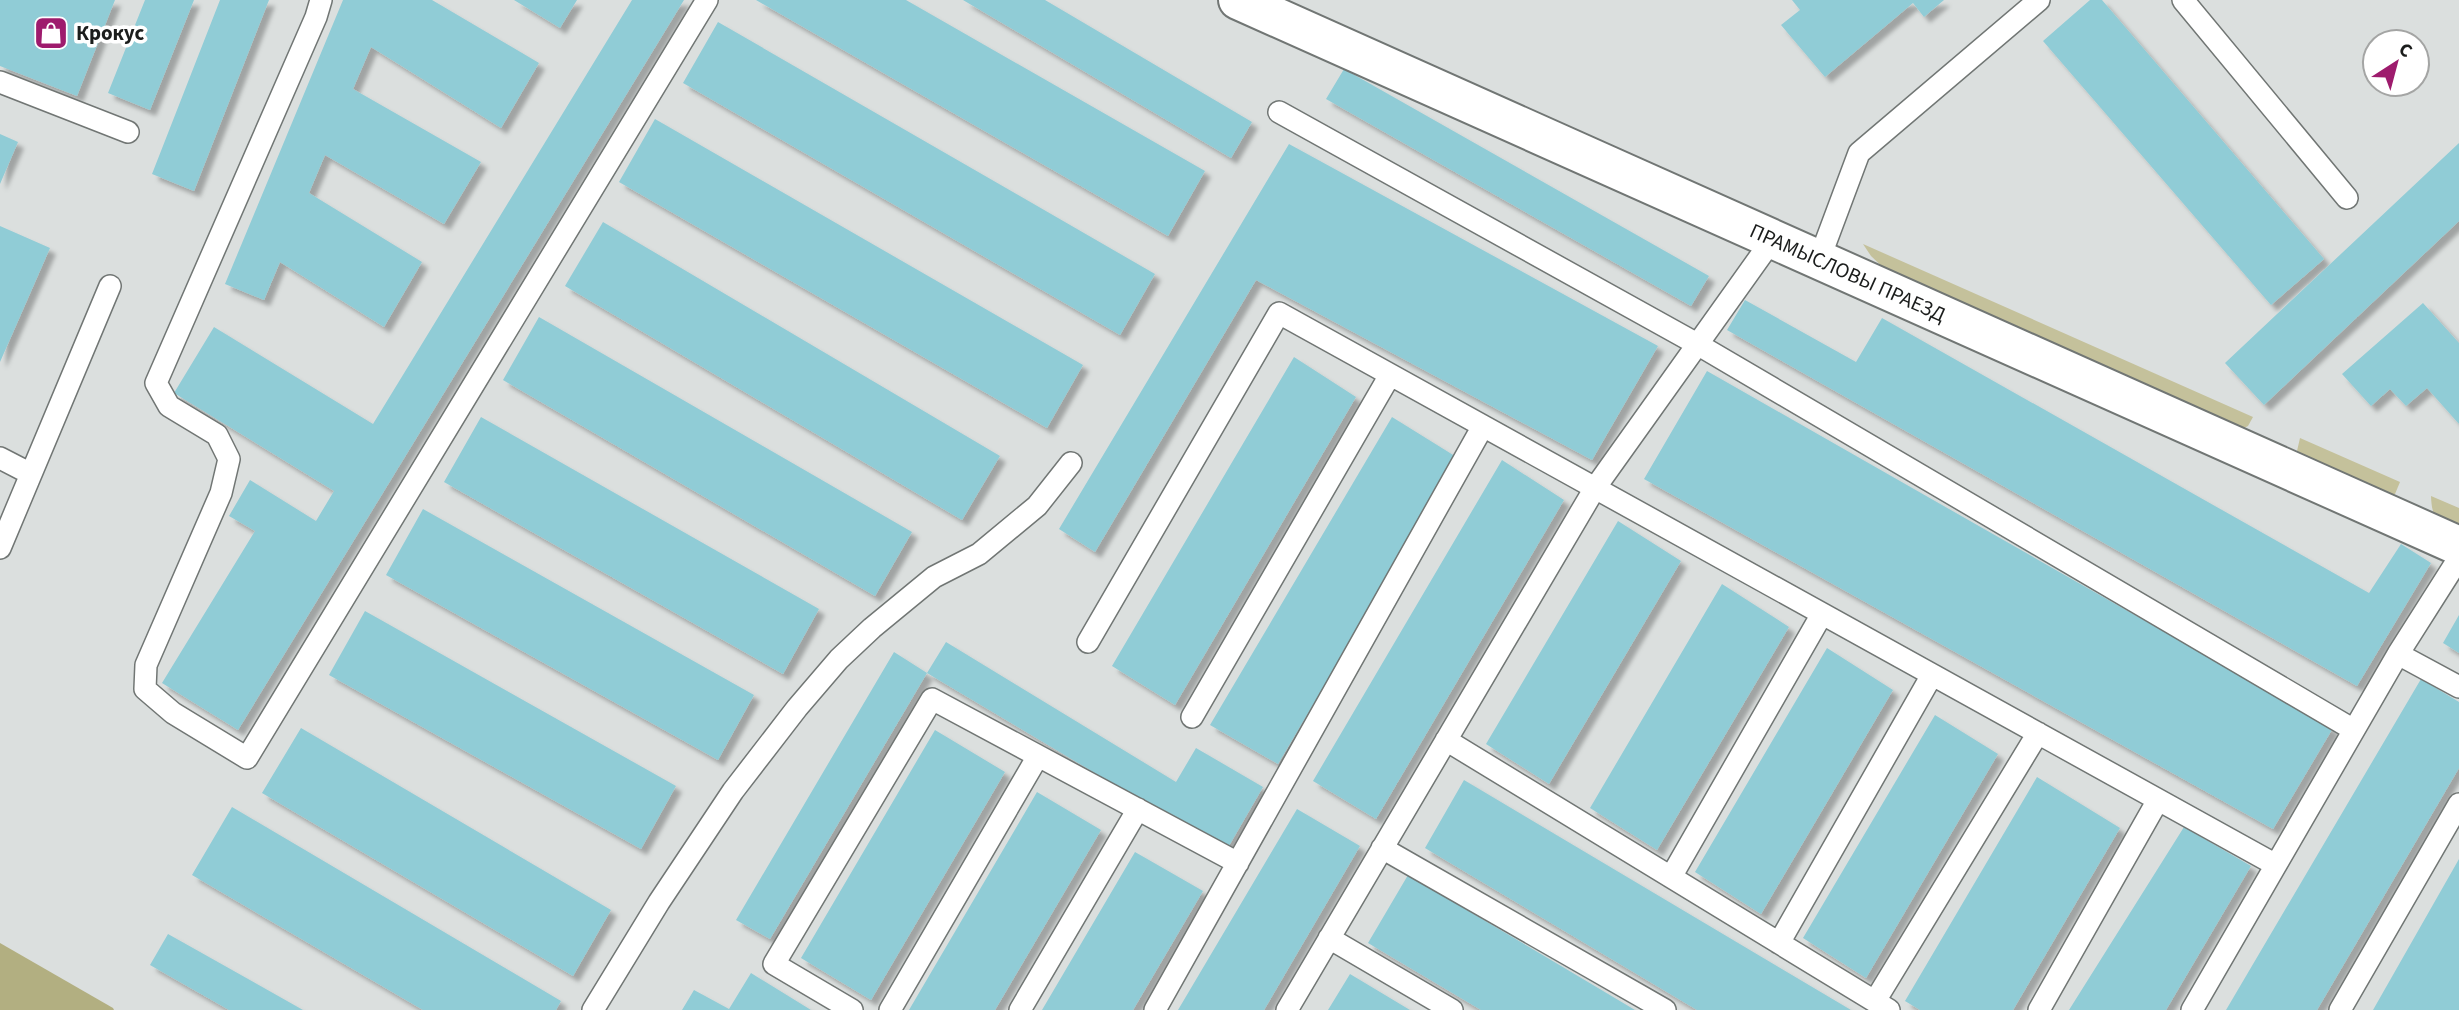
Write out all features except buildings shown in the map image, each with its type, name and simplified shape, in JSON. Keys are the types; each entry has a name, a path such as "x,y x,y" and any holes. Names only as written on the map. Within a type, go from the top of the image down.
{"street":[{"name":"ПРАМЫСЛОВЫ ПРАЕЗД","path":"1238,0 2459,546"}],"lane":[{"path":"321,0 156,383 169,406 217,435 229,459 221,493 146,665 145,689 173,713 247,758 707,0"},
{"path":"1819,260 1858,153 2039,0"},
{"path":"2183,0 2347,198"},
{"path":"0,82 128,132"},
{"path":"1279,112 1697,344 2354,730"},
{"path":"1287,1010 1595,488 1772,240"},
{"path":"0,548 110,286"},
{"path":"1088,642 1279,313 2276,865"},
{"path":"1192,718 1390,375"},
{"path":"1155,1010 1483,426"},
{"path":"0,458 31,474"},
{"path":"593,1010 659,902 733,791 814,688 847,651 903,602 934,577 979,554 1037,506 1071,463"},
{"path":"2192,1010 2398,654 2459,558"},
{"path":"1671,877 1822,614"},
{"path":"2398,654 2459,687"},
{"path":"1779,943 1932,675"},
{"path":"852,1010 774,964 932,699 1238,863"},
{"path":"1446,740 1882,1006 2038,733"},
{"path":"891,1010 1038,756"},
{"path":"2039,1010 2158,800"},
{"path":"2340,1010 2459,804"},
{"path":"1020,1010 1138,809"},
{"path":"1382,848 1665,1010"},
{"path":"1329,938 1452,1010"}],"shaded area":[{"path":"1863,244 2253,417 2248,426 2238,431 1892,276 1871,256"},
{"path":"2300,438 2400,482 2395,494 2383,497 2301,460 2297,451"},
{"path":"2431,496 2459,508 2459,531 2438,519 2433,511"},
{"path":"0,943 113,1008 114,1010 0,1010"}],"place":[{"name":"Крокус","path":"51,33"}]}
